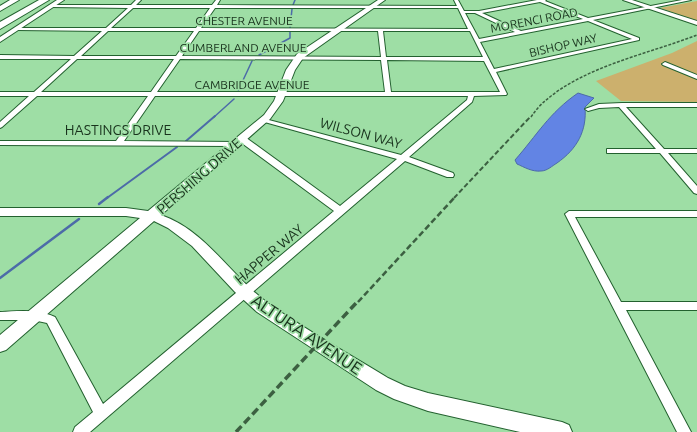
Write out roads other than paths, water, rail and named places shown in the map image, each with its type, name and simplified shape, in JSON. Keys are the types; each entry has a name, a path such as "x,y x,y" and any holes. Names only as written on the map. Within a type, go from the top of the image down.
{"highway":[{"path":"0,5 10,0"},
{"path":"0,9 15,0"},
{"path":"10,20 41,0"},
{"path":"0,26 45,0"},
{"path":"0,16 25,1 24,4 0,22"}],"main road":[{"path":"0,40 61,0"},
{"name":"PERSHING DRIVE","path":"0,345 239,142 276,108 292,67 298,58 382,0"},
{"path":"626,0 697,23"},
{"name":"ALTURA AVENUE","path":"0,212 126,212 138,213 173,225 194,241 245,293 263,308 370,376 402,393 428,402 562,432"}],"street":[{"path":"0,126 139,0"},
{"path":"119,143 218,0"},
{"path":"456,0 493,71"},
{"path":"476,12 542,0 589,20"},
{"name":"MORENCI ROAD","path":"477,41 689,0"},
{"path":"51,6 372,7 461,10 476,12 521,33"},
{"name":"BISHOP WAY","path":"493,71 637,39 589,20"},
{"name":"CHESTER AVENUE","path":"17,29 472,30"},
{"path":"380,30 388,95"},
{"name":"CUMBERLAND AVENUE","path":"0,57 486,59"},
{"path":"665,64 697,76"},
{"name":"CAMBRIDGE AVENUE","path":"0,94 504,94 493,71"},
{"name":"HAPPER WAY","path":"80,432 470,102 471,95"},
{"path":"588,109 599,106 621,105 697,105"},
{"path":"621,105 697,191"},
{"name":"WILSON WAY","path":"263,120 404,158 450,175"},
{"path":"239,142 340,211"},
{"name":"HASTINGS DRIVE","path":"0,143 239,142"},
{"path":"610,151 697,151"},
{"path":"684,432 569,214 697,214"},
{"path":"617,306 697,306"},
{"path":"0,316 46,317 51,320 101,414"}],"water":[{"path":"578,93 594,98 585,107 582,132 570,152 557,163 543,171 531,170 517,164 515,160 551,116"}],"waterway":[{"path":"293,5 295,0"},
{"path":"290,28 292,9"},
{"path":"259,55 290,38 290,32"},
{"path":"238,91 252,61"},
{"path":"214,117 234,99"},
{"path":"186,141 215,116"},
{"path":"107,198 177,147"},
{"path":"99,204 108,197"},
{"path":"0,278 79,219"}],"railway":[{"path":"531,117 545,101 561,89 579,79 618,62 697,35"},
{"path":"454,198 531,116"},
{"path":"358,302 455,197"},
{"path":"236,432 358,301"}]}
